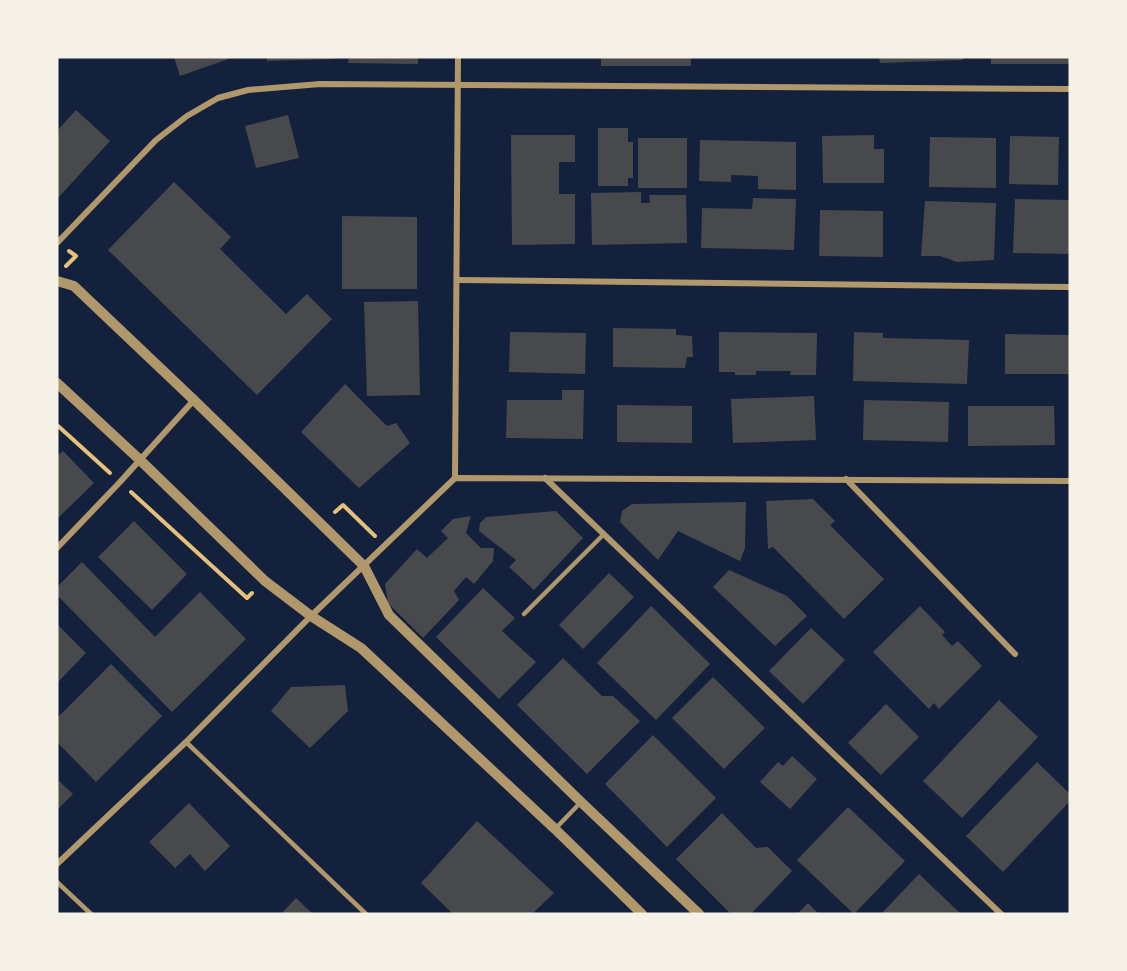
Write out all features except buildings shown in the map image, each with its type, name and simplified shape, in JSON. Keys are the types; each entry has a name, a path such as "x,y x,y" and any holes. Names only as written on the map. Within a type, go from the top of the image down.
{"street":[{"path":"455,478 458,57"},
{"path":"57,243 156,140 187,116 218,98 248,90 320,84 1070,90"},
{"path":"457,280 1070,287"},
{"path":"57,281 74,286 195,400 364,566 389,615 699,914"},
{"path":"57,383 265,581 311,616 361,648 555,829 642,914"},
{"path":"57,548 195,400"},
{"path":"57,864 455,478 1070,481"},
{"path":"545,478 1001,914"},
{"path":"846,479 1015,654"}],"lane":[{"path":"524,614 604,534"},
{"path":"186,741 366,914"},
{"path":"555,829 581,802"},
{"path":"57,882 91,914"}],"path":[{"path":"57,425 247,598"},
{"path":"322,525 343,504 384,545"}]}
